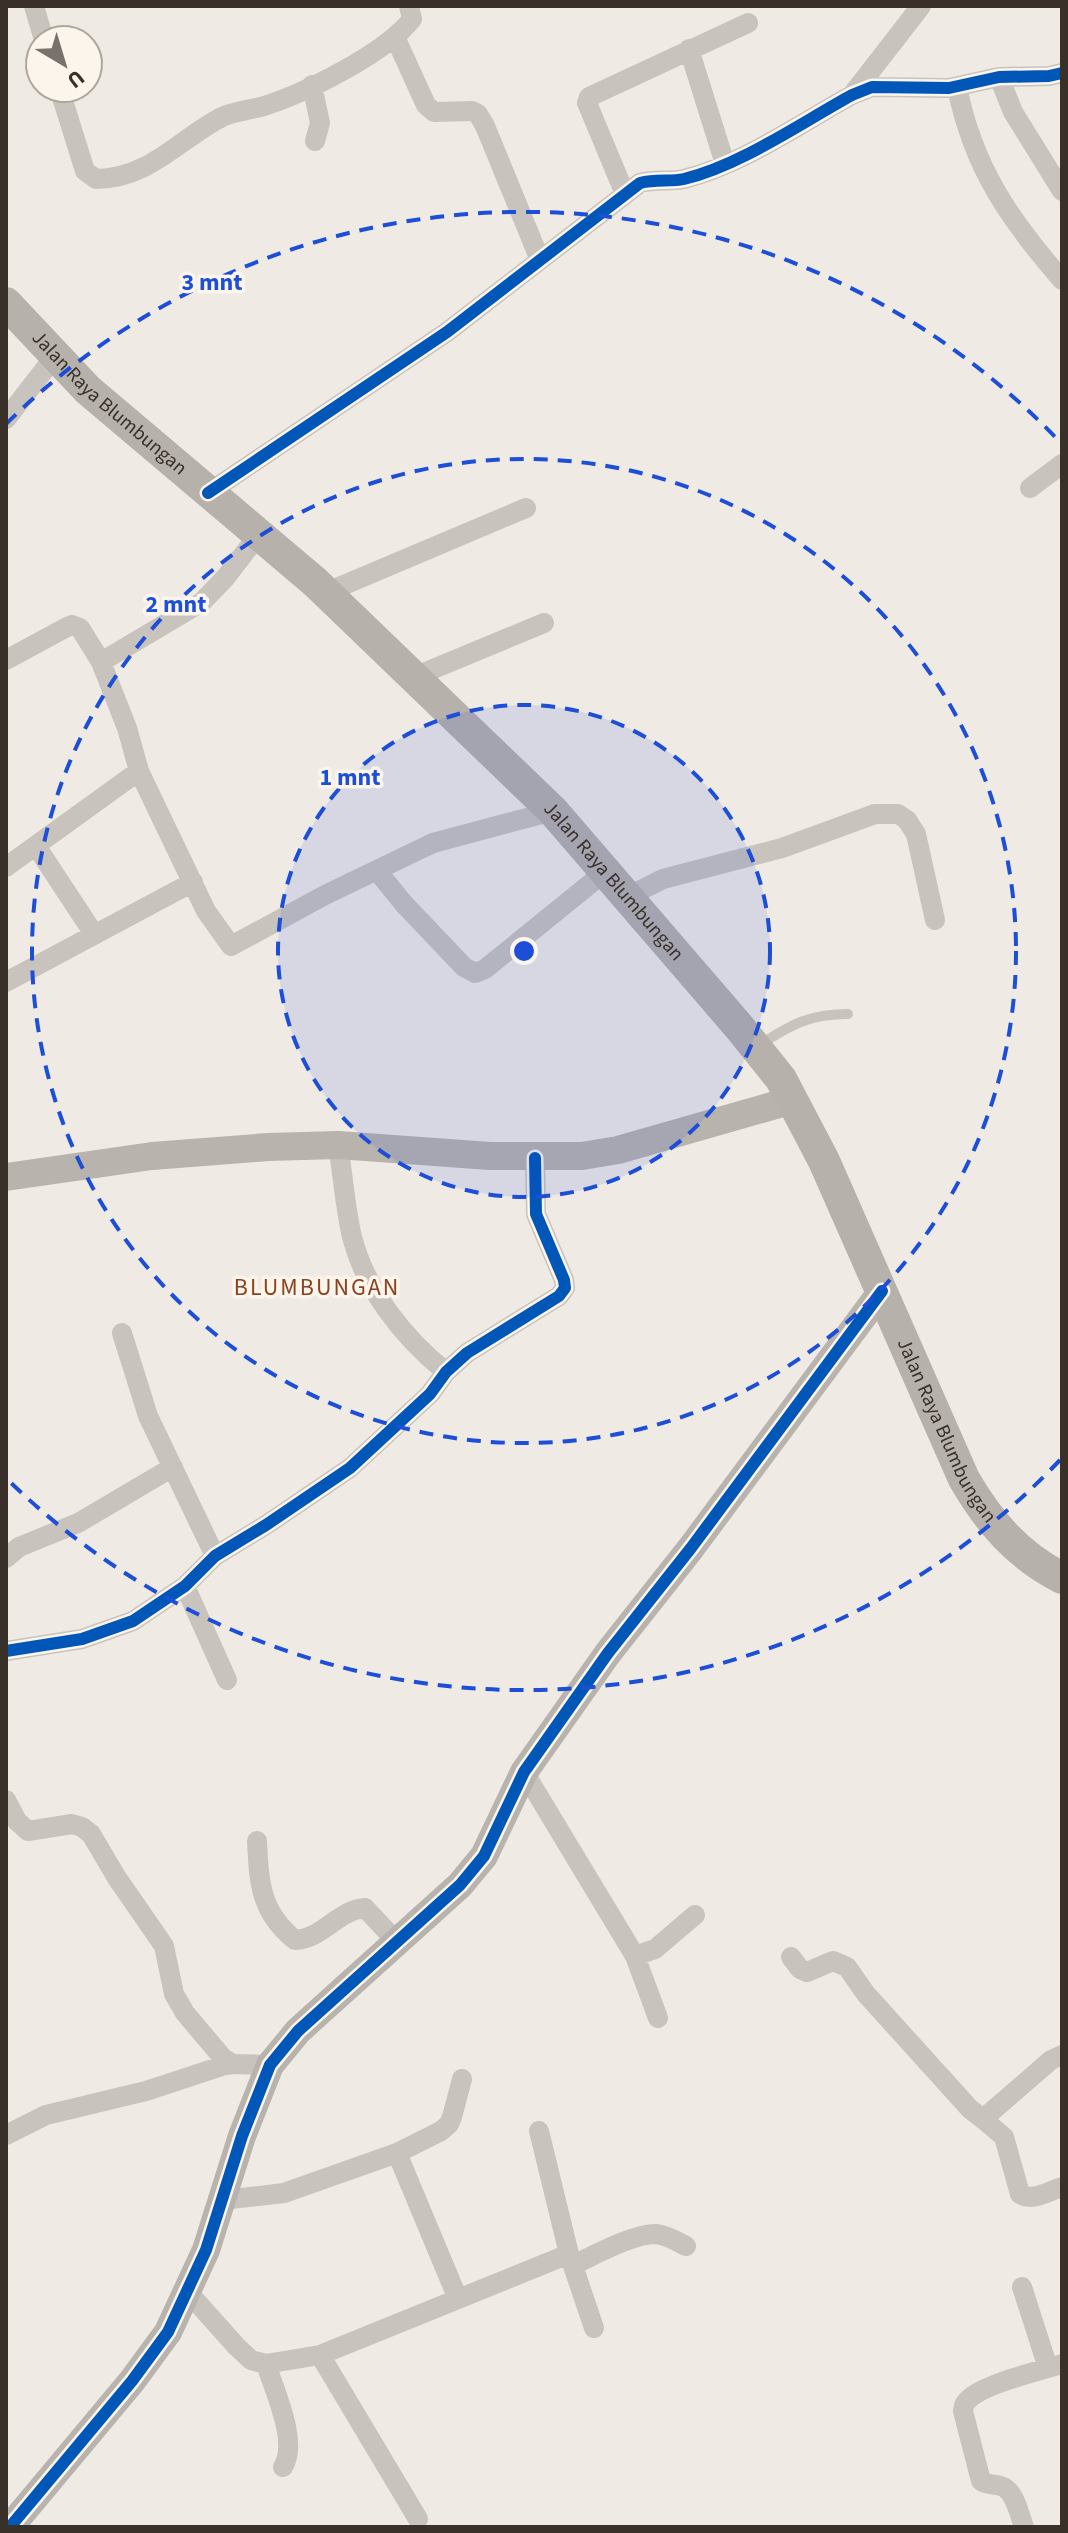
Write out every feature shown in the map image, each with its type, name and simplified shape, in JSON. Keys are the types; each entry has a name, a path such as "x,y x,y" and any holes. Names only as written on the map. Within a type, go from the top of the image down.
{"main road":[{"name":"Jalan Raya Blumbungan","path":"6,303 88,390 325,593 553,811 756,1048 781,1079 824,1161 964,1479 1001,1533 1040,1567 1062,1578"}],"street":[{"path":"64,104 85,171 96,179 127,175 149,165 225,116 265,106 359,61 395,37 412,19 409,6"},
{"path":"862,91 921,6"},
{"path":"625,194 587,103 589,97 748,23"},
{"path":"395,37 426,105 434,112 472,111 478,114 540,260"},
{"path":"689,49 725,164"},
{"path":"208,493 447,332 640,183 657,179 682,180 725,164 862,91 953,87 999,77 1062,73"},
{"path":"999,77 1013,112 1062,191"},
{"path":"312,85 320,123 315,141"},
{"path":"953,87 983,169 1022,234 1062,280"},
{"path":"6,419 55,356"},
{"path":"1030,488 1062,464"},
{"path":"325,593 526,508"},
{"path":"101,662 202,602 259,534"},
{"path":"414,677 544,623"},
{"path":"6,660 72,625 80,628 101,662 127,728 139,771 206,911 223,937 234,947 325,895 433,843 553,811"},
{"path":"6,867 139,771"},
{"path":"627,897 663,879 782,848 875,814 898,814 907,820 916,834 935,920"},
{"path":"36,846 94,934"},
{"path":"378,872 404,904 470,972 475,973 485,969 606,871"},
{"path":"6,982 193,882"},
{"path":"7,1176 197,1151 338,1145 535,1158 582,1156 618,1150 793,1100"},
{"path":"338,1145 352,1238 364,1266 396,1323 416,1348 446,1372"},
{"path":"6,1651 82,1639 133,1621 185,1586 215,1556 350,1468 430,1394 446,1372 467,1353 559,1296 565,1288 564,1280 536,1214 535,1158"},
{"path":"12,2526 132,2381 168,2332 206,2250 242,2136 270,2065 298,2031 460,1885 484,1856 524,1772 608,1653 691,1548 882,1291"},
{"path":"122,1333 140,1397 215,1556"},
{"path":"6,1558 19,1547 78,1523 173,1467"},
{"path":"185,1586 227,1680"},
{"path":"524,1772 635,1956 658,2018"},
{"path":"6,1800 17,1821 28,1831 72,1824 91,1834 164,1946 174,1994 185,2013 223,2058 233,2064"},
{"path":"257,1841 260,1886 267,1906 281,1929 295,1940 308,1940 355,1909 365,1908 397,1942"},
{"path":"635,1956 655,1949 695,1915"},
{"path":"791,1957 803,1972 833,1961 847,1967 874,2003 970,2109 1004,2137 1020,2194 1035,2196 1062,2187"},
{"path":"983,2119 1051,2060 1062,2055"},
{"path":"6,2135 46,2115 146,2091 233,2064 270,2065"},
{"path":"223,2200 284,2193 397,2153 441,2131 449,2124 462,2079"},
{"path":"539,2131 571,2259 594,2328"},
{"path":"397,2153 458,2299"},
{"path":"187,2291 251,2360 266,2364 320,2355 458,2299 640,2237 657,2234 686,2246"},
{"path":"1022,2287 1055,2366 1001,2383 970,2397 963,2411 981,2481 1005,2486 1024,2527"},
{"path":"320,2355 418,2519"},
{"path":"266,2364 289,2444 288,2460 283,2467"}],"lane":[{"path":"756,1048 792,1024 823,1014 848,1014"}],"cycle path":[{"path":"208,493 447,332 640,183 684,179 727,164 872,87 949,88 999,77 1062,73"},
{"path":"6,1651 82,1639 133,1621 185,1586 215,1556 350,1468 430,1394 446,1372 467,1353 559,1296 565,1288 564,1280 536,1214 535,1158"},
{"path":"10,2527 132,2381 168,2332 206,2250 242,2136 270,2065 298,2031 460,1885 484,1856 524,1772 608,1653 691,1548 882,1291"}],"district":[{"name":"BLUMBUNGAN","path":"317,1287"}]}
